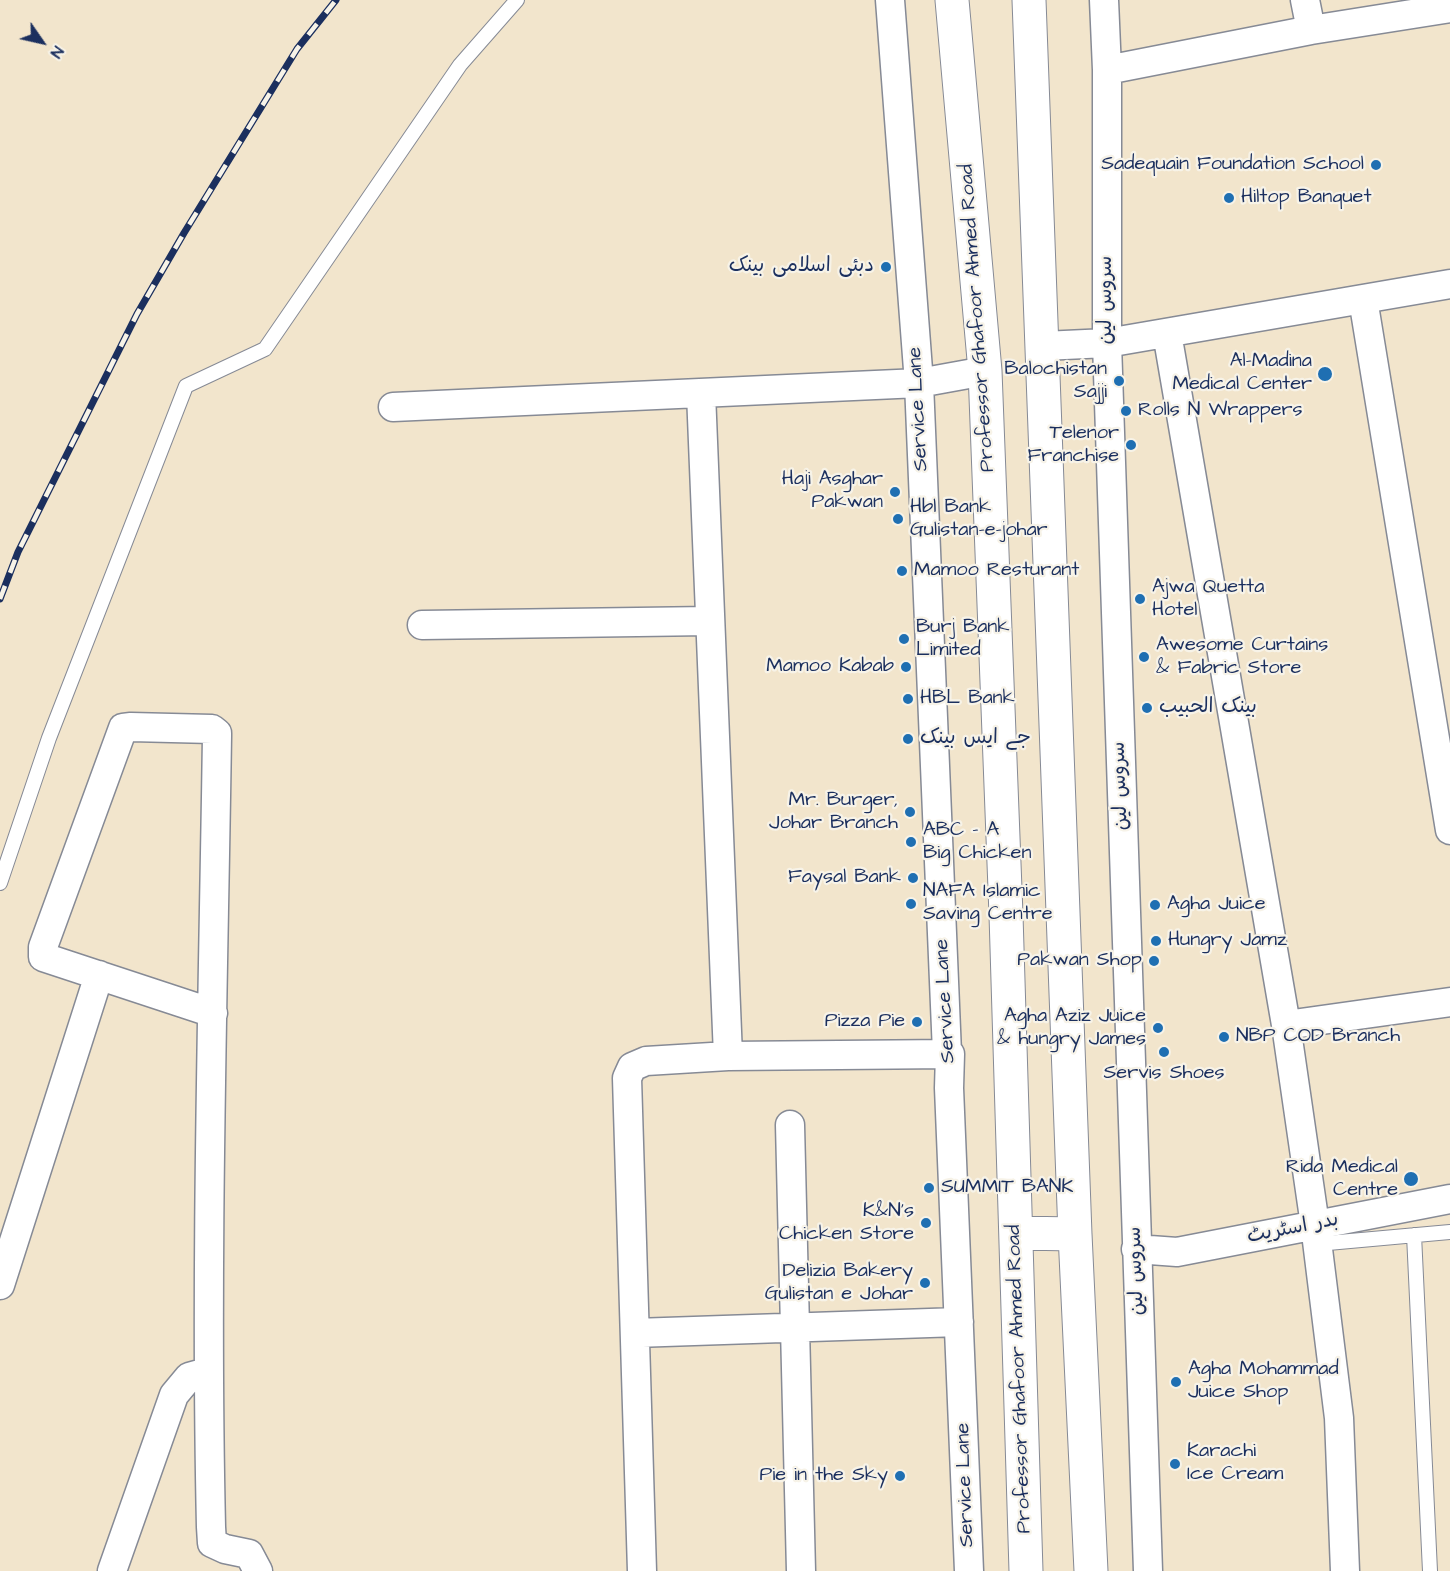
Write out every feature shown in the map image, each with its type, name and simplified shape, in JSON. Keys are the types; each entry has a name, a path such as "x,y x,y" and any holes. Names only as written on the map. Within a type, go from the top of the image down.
{"main road":[{"name":"Professor Ghafoor Ahmed Road","path":"952,0 985,370 1006,915 1026,1571"},
{"path":"1029,0 1075,1234 1091,1571"},
{"path":"1016,1233 1075,1234"}],"street":[{"name":"Service Lane","path":"890,0 919,383 947,1053 950,1054 949,1088 969,1571"},
{"name":"سروس لین","path":"1104,0 1107,70 1107,343 1148,1571"},
{"path":"1305,0 1311,30"},
{"path":"1107,70 1311,30 1450,8"},
{"path":"1043,346 1107,343 1450,284"},
{"path":"1364,299 1450,830"},
{"path":"1167,333 1286,1025 1339,1418 1345,1571"},
{"path":"393,407 919,383 985,370"},
{"path":"701,393 728,1056"},
{"path":"422,625 709,621"},
{"path":"213,1013 43,957 43,947 123,728 212,729 217,733 213,1013 207,1372 212,1543 225,1550 249,1554 258,1571"},
{"path":"0,1285 99,975"},
{"path":"1286,1025 1450,1002"},
{"path":"642,1571 627,1078 632,1066 646,1061 728,1056 950,1054"},
{"path":"790,1125 801,1571"},
{"name":"بدر اسٹریٹ","path":"1136,1249 1177,1252 1316,1234 1450,1199"},
{"path":"635,1333 959,1322"},
{"path":"112,1571 174,1395 189,1377 207,1372"}],"lane":[{"path":"0,883 50,738 186,386 265,349 460,65 517,0"},
{"path":"1316,1234 1414,1235 1450,1232"},
{"path":"1414,1235 1430,1571"}],"railway":[{"path":"0,599 18,552 137,314 297,49 336,0"}],"place":[{"name":"Sadequain Foundation School","path":"1376,165"},
{"name":"Hiltop Banquet","path":"1229,198"},
{"name":"دبئی اسلامی بینک","path":"886,267"},
{"name":"Al-Madina Medical Center","path":"1325,374"},
{"name":"Balochistan Sajji","path":"1119,381"},
{"name":"Rolls N Wrappers","path":"1126,411"},
{"name":"Telenor Franchise","path":"1131,445"},
{"name":"Haji Asghar Pakwan","path":"895,492"},
{"name":"Hbl Bank Gulistan-e-johar","path":"898,519"},
{"name":"Mamoo Resturant","path":"902,571"},
{"name":"Ajwa Quetta Hotel","path":"1140,599"},
{"name":"Burj Bank Limited","path":"904,639"},
{"name":"Awesome Curtains & Fabric Store","path":"1144,657"},
{"name":"Mamoo Kabab","path":"906,667"},
{"name":"HBL Bank","path":"908,699"},
{"name":"بينک الحبيب","path":"1147,708"},
{"name":"جے ایس بینک","path":"908,739"},
{"name":"Mr. Burger, Johar Branch","path":"910,812"},
{"name":"ABC - A Big Chicken","path":"911,842"},
{"name":"Faysal Bank","path":"913,878"},
{"name":"NAFA Islamic Saving Centre","path":"911,904"},
{"name":"Agha Juice","path":"1155,905"},
{"name":"Hungry Jamz","path":"1156,941"},
{"name":"Pakwan Shop","path":"1154,961"},
{"name":"Pizza Pie","path":"917,1022"},
{"name":"Agha Aziz Juice & hungry James","path":"1158,1028"},
{"name":"NBP COD Branch","path":"1224,1037"},
{"name":"Servis Shoes","path":"1164,1052"},
{"name":"Rida Medical Centre","path":"1411,1179"},
{"name":"SUMMIT BANK","path":"929,1188"},
{"name":"K&N's Chicken Store","path":"926,1223"},
{"name":"Delizia Bakery Gulistan e Johar","path":"925,1283"},
{"name":"Agha Mohammad Juice Shop","path":"1176,1382"},
{"name":"Karachi Ice Cream","path":"1175,1464"},
{"name":"Pie in the Sky","path":"900,1476"}]}
